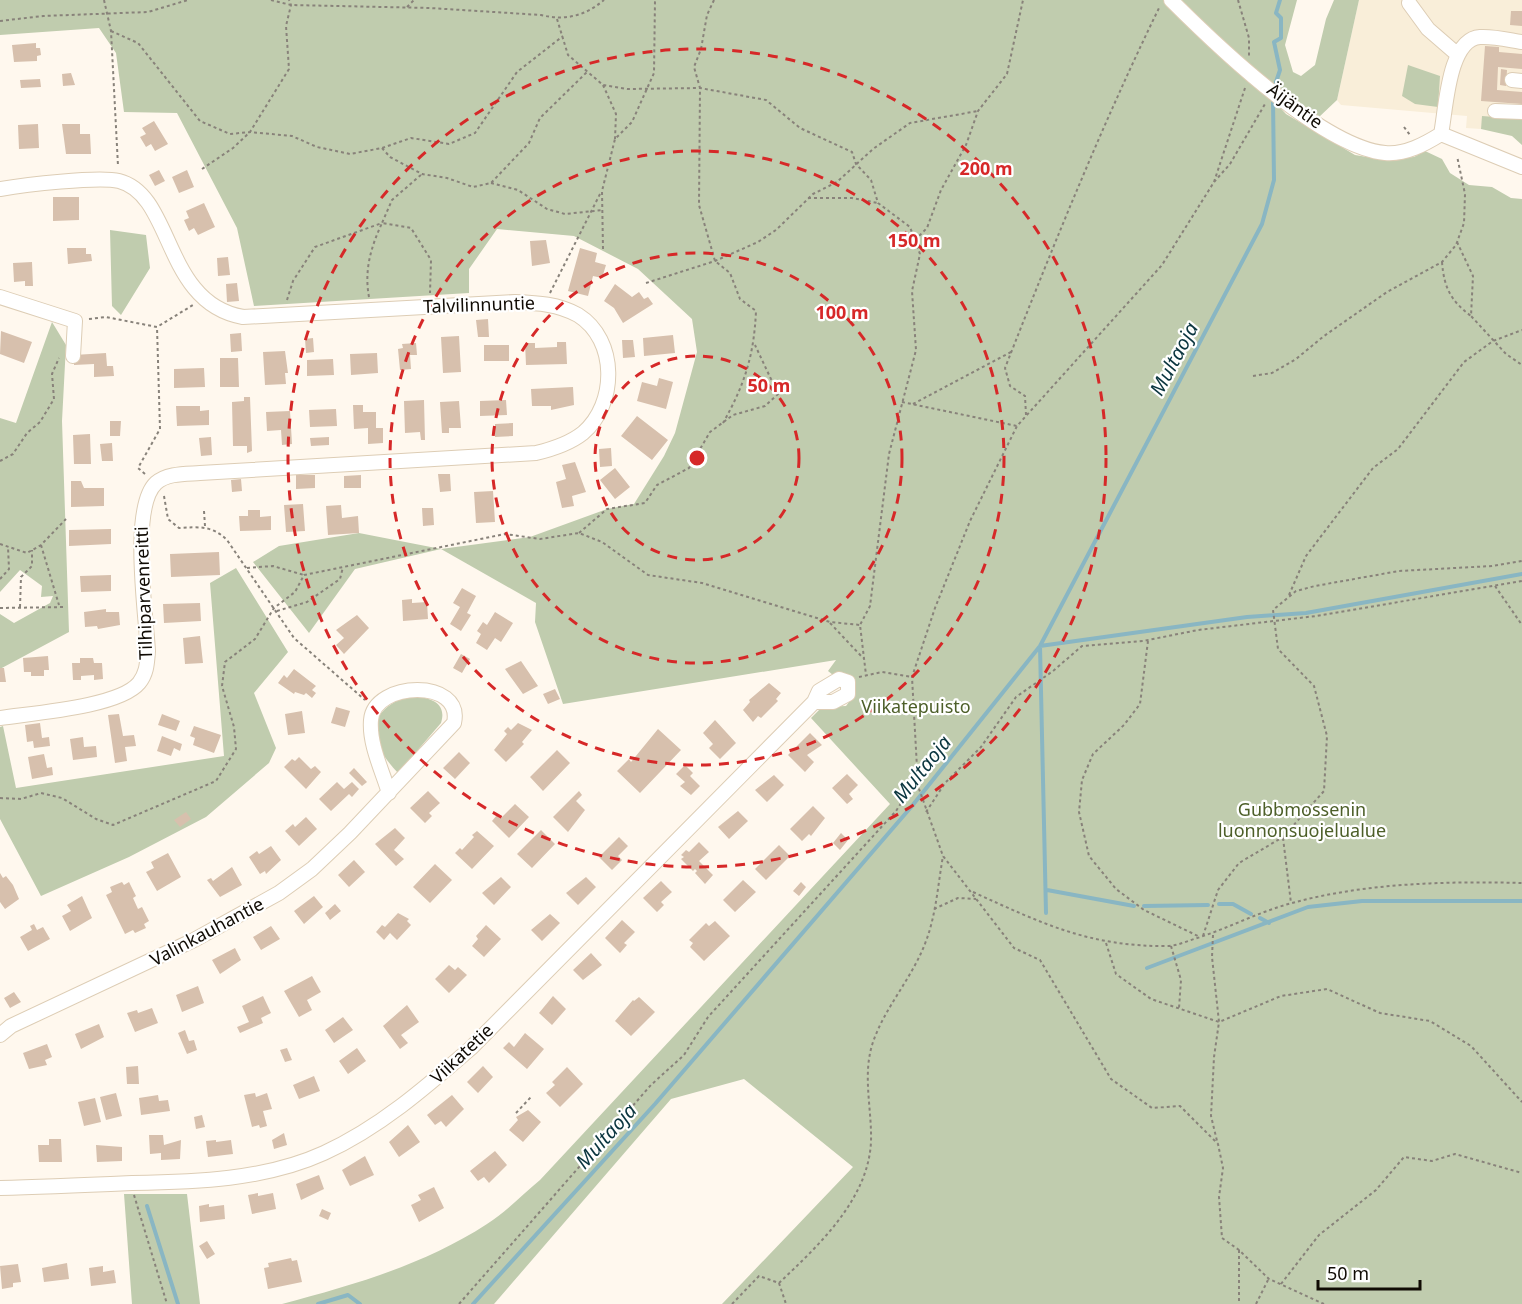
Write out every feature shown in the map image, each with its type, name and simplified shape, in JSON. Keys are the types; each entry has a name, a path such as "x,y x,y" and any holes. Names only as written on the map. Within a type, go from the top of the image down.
{"street":[{"name":"Äijäntie","path":"1171,0 1213,42 1272,91 1340,137 1373,151 1388,154 1425,144 1441,134"},
{"path":"1410,3 1428,29 1458,55"},
{"path":"1522,42 1479,37 1469,41 1458,55 1452,68 1441,134 1522,167"},
{"path":"1495,111 1522,112"},
{"path":"0,189 99,180 119,181"},
{"name":"Talvilinnuntie","path":"119,181 131,187 147,203 183,271 203,299 233,315 544,303 567,310 586,322 599,338 607,361 608,387 598,413 583,433 562,445 536,453 169,476 155,484"},
{"path":"0,297 75,321 66,355"},
{"name":"Tilhiparvenreitti","path":"0,718 110,700 121,696 139,683 146,670 148,651 141,519 147,494 155,484"},
{"name":"Viikatetie","path":"0,1187 131,1184 217,1179 275,1169 323,1154 385,1118 471,1047 814,702 819,691 839,679 848,681"},
{"path":"814,702 841,699 848,694 848,681"},
{"name":"Valinkauhantie","path":"0,1035 11,1026 236,919 279,893 312,869 389,793 454,723 454,712 447,699 436,692 425,690 401,692 375,708"},
{"path":"375,708 371,717 371,732 389,793"}],"path":[{"path":"104,0 111,31 119,181"},
{"path":"0,21 43,16 148,12 188,0"},
{"path":"271,0 291,5 407,7 541,15 557,19 589,12 604,0"},
{"path":"202,168 233,148 250,132 289,69 286,26 291,5 289,0"},
{"path":"407,7 414,0"},
{"path":"615,139 632,122 648,87 655,61 655,0"},
{"path":"714,0 707,15 701,49 694,67 700,88 699,205 715,261 730,273 740,299 756,311 755,345 741,391 723,423"},
{"path":"915,240 927,228 941,190 966,144 978,111 1006,74 1023,0"},
{"path":"1026,416 1025,396 1010,386 1005,368 1122,84 1163,0"},
{"path":"1212,184 1243,101 1249,72 1249,38 1238,0"},
{"path":"544,303 602,191 615,139 616,114 603,85 568,55 557,19"},
{"path":"111,31 138,43 200,121 230,134 250,132 292,136 318,147 350,154 382,148 411,138 449,144 475,133 517,72 563,36"},
{"path":"490,183 529,143 540,118 588,71"},
{"path":"603,85 627,89 700,88 766,100 800,128 852,152 856,164 871,180 878,203"},
{"path":"1218,1144 1180,1106 1152,1108 1111,1079 1040,960 1014,948 973,892 950,869 926,812 918,786 912,677 970,521 1017,426 1162,265 1212,184 1230,164 1272,91"},
{"path":"646,283 715,261 758,242 776,230 808,198 837,182 856,164 910,123 978,111"},
{"path":"1253,376 1272,373 1288,364 1387,292 1442,262 1457,242 1464,223 1465,194 1458,158 1441,134"},
{"path":"382,148 390,157 422,174 447,178 473,187 490,183 518,190 547,208 565,214 603,210"},
{"path":"371,309 366,280 372,245 392,200 422,174"},
{"path":"602,191 603,249"},
{"path":"808,198 852,198 878,203 910,227 920,254 912,291 916,350 889,454 870,606 860,625 866,675"},
{"path":"283,314 293,281 315,247 382,223 411,228 431,260 429,306"},
{"path":"1457,242 1473,276 1471,316"},
{"path":"1442,262 1443,275 1454,303 1471,316 1493,340 1522,365"},
{"path":"75,321 106,317 157,327 203,299"},
{"path":"157,327 160,429 138,468 164,493 168,519 179,528 205,527 216,530 227,540 294,638 375,708"},
{"path":"1287,598 1306,556 1373,468 1398,449 1464,362 1493,340 1522,330"},
{"path":"579,533 607,509 645,503 657,485 688,468 710,432 733,416 765,406 778,394 755,345"},
{"path":"913,404 1011,352"},
{"path":"0,461 13,454 27,433 40,422 54,399 52,374 66,355"},
{"path":"902,402 1017,426"},
{"path":"204,511 205,527"},
{"path":"0,544 27,553 41,545 66,519"},
{"path":"247,568 273,566 304,575 505,534 540,539 579,533 602,542 648,575 702,583 830,622 860,625"},
{"path":"41,545 59,606"},
{"path":"0,579 9,569 8,547"},
{"path":"20,608 21,577 32,566 32,550"},
{"path":"1202,937 1218,890 1239,863 1283,837 1324,791 1327,736 1314,687 1278,649 1273,610 1296,591 1315,586 1399,571 1492,566 1522,561"},
{"path":"277,611 308,602 340,579 343,566"},
{"path":"0,798 21,799 41,793 62,798 96,819 113,825 216,781 236,749 234,727 222,686 225,662 255,639 274,608 295,592 304,575"},
{"path":"926,812 945,783 981,747 1016,697 1053,671 1082,646 1148,640 1522,582"},
{"path":"1496,586 1522,626"},
{"path":"0,608 66,607"},
{"path":"830,622 863,658"},
{"path":"1148,640 1140,704 1125,725 1093,754 1082,780 1079,812 1089,856 1116,889 1144,910 1202,937"},
{"path":"848,681 882,672 912,677"},
{"path":"459,1304 651,1085 684,1055 708,1017 896,811 917,778"},
{"path":"1283,837 1292,903"},
{"path":"779,1283 819,1245 849,1203 866,1173 870,1143 867,1079 873,1042 926,942 943,856"},
{"path":"973,892 1076,936 1106,943 1171,946 1213,934 1228,926 1292,903 1373,889 1463,881 1522,883"},
{"path":"933,909 958,898 976,899"},
{"path":"1213,934 1212,957 1219,1022 1214,1057 1211,1116 1223,1168 1219,1197 1222,1238 1239,1250 1269,1279 1324,1304"},
{"path":"1106,943 1116,974 1151,999 1219,1022 1281,996 1327,989 1380,1014 1430,1021 1471,1046 1522,1102"},
{"path":"1171,946 1181,980 1179,1008"},
{"path":"516,1113 531,1097"},
{"path":"1281,1284 1319,1234 1376,1190 1404,1157 1432,1161 1455,1154 1522,1173"},
{"path":"131,1184 167,1304"},
{"path":"1239,1250 1239,1304"},
{"path":"732,1304 759,1276 779,1283"},
{"path":"1256,1304 1269,1279"},
{"path":"779,1283 786,1304"}],"shaded area":[{"path":"1359,0 1522,0 1522,119 1483,117 1481,129 1466,128 1467,116 1341,105 1337,100"}],"green space":[{"path":"0,0 1164,0 1235,70 1273,100 1286,114 1355,155 1379,159 1414,157 1425,151 1442,159 1450,173 1469,185 1492,187 1511,198 1522,199 1522,1304 722,1304 853,1167 744,1079 671,1099 494,1304 282,1304 361,1281 413,1262 463,1238 501,1214 540,1180 890,804 811,718 822,707 846,706 853,695 848,675 833,675 828,671 836,660 563,704 535,622 536,603 441,549 530,537 607,509 634,504 664,456 675,433 697,352 692,319 638,269 574,236 497,229 469,269 469,293 254,306 237,228 177,113 124,112 116,53 99,28 0,35"},
{"path":"1178,0 1297,0 1285,45 1293,72 1301,76 1315,65 1326,19 1334,0 1359,0 1337,100 1318,118 1221,42"},
{"path":"1408,65 1440,76 1438,107 1415,104 1402,96"},
{"path":"1482,116 1522,119 1522,145 1512,136 1481,129"},
{"path":"110,230 146,235 150,268 121,315 112,306"},
{"path":"52,322 66,345 62,421 69,632 0,669 0,614 14,623 50,603 53,596 41,597 42,586 20,570 0,592 0,418 16,423"},
{"path":"359,533 441,549 355,569 309,633 253,562 279,546"},
{"path":"236,568 288,652 254,693 276,748 269,763 206,817 129,857 41,896 0,819 0,727 3,726 16,788 224,756 210,583"},
{"path":"410,696 429,699 439,705 442,710 441,723 398,773 381,750 376,728 378,719 384,710 395,702"},
{"path":"124,1194 187,1194 200,1304 132,1304"}],"building":[{"path":"1511,11 1522,11 1522,26 1510,25"},
{"path":"36,43 36,48 40,48 41,55 37,56 37,61 14,62 12,45"},
{"path":"1485,46 1499,47 1499,52 1522,54 1522,69 1498,67 1497,90 1522,92 1522,104 1481,101"},
{"path":"1501,69 1507,70 1506,86 1500,85"},
{"path":"71,73 75,85 63,86 62,74"},
{"path":"40,79 41,87 21,88 20,80"},
{"path":"154,121 168,144 155,151 151,144 146,147 140,137 146,134 142,128"},
{"path":"38,124 39,148 19,149 18,125"},
{"path":"62,124 80,124 80,134 90,134 91,154 66,154"},
{"path":"159,170 165,181 155,186 149,175"},
{"path":"187,170 194,187 179,193 172,177"},
{"path":"53,197 79,197 79,220 53,221"},
{"path":"204,203 215,227 198,235 194,228 189,231 184,220 189,218 186,211"},
{"path":"546,240 550,263 532,266 530,241"},
{"path":"67,248 86,248 86,254 91,254 92,261 68,264"},
{"path":"580,248 597,253 595,262 606,265 602,278 593,276 588,296 568,291"},
{"path":"228,257 230,275 218,276 217,258"},
{"path":"32,262 33,286 25,286 25,281 14,282 13,263"},
{"path":"237,283 239,301 227,302 226,284"},
{"path":"615,284 632,297 639,292 644,299 648,297 653,304 623,323 614,308 604,301"},
{"path":"488,319 489,337 478,337 476,320"},
{"path":"1,331 32,342 24,363 0,354"},
{"path":"241,333 242,351 231,352 230,334"},
{"path":"673,335 675,353 644,356 643,338"},
{"path":"459,336 461,372 443,373 441,337"},
{"path":"313,338 314,352 306,353 305,339"},
{"path":"622,340 633,340 635,357 623,358"},
{"path":"557,342 566,342 567,364 526,365 525,343 535,343 535,348 557,347"},
{"path":"416,343 417,355 410,355 411,369 400,370 398,349 403,348 402,344"},
{"path":"484,345 509,345 509,361 484,361"},
{"path":"285,351 288,373 285,373 286,384 265,385 263,352"},
{"path":"106,353 107,366 113,366 114,376 94,377 94,364 74,365 74,355"},
{"path":"377,353 378,373 351,375 350,354"},
{"path":"220,358 238,358 239,387 220,387"},
{"path":"333,359 334,375 307,376 307,360"},
{"path":"204,368 205,387 174,388 174,369"},
{"path":"659,378 673,382 666,409 637,401 642,382 657,386"},
{"path":"573,387 574,405 551,410 551,406 532,406 531,389"},
{"path":"244,397 250,397 252,451 247,453 247,446 233,446 232,402 244,401"},
{"path":"424,400 425,440 421,440 420,432 405,433 404,401"},
{"path":"506,400 507,415 480,416 480,401"},
{"path":"459,401 461,428 449,428 449,433 442,433 440,402"},
{"path":"353,405 363,405 363,412 376,412 376,428 383,428 383,443 368,444 368,428 354,429"},
{"path":"176,406 200,406 200,411 209,410 209,425 177,426"},
{"path":"336,409 337,426 310,427 309,410"},
{"path":"290,411 292,444 282,445 281,430 267,431 266,412"},
{"path":"637,416 668,440 652,460 621,436"},
{"path":"110,421 121,421 120,436 110,436"},
{"path":"513,423 513,436 495,437 495,424"},
{"path":"90,434 91,464 74,464 73,435"},
{"path":"211,437 212,455 201,456 199,438"},
{"path":"329,437 329,445 311,446 310,438"},
{"path":"112,443 113,461 102,461 100,444"},
{"path":"611,448 612,466 600,467 599,449"},
{"path":"575,462 586,492 572,496 574,506 562,508 556,482 566,479 562,465"},
{"path":"615,468 630,487 615,499 600,480"},
{"path":"438,474 450,474 451,491 440,492"},
{"path":"296,475 315,475 315,488 296,489"},
{"path":"361,475 361,488 344,488 344,476"},
{"path":"241,479 242,491 232,492 231,480"},
{"path":"71,481 81,481 84,488 104,488 104,506 71,507"},
{"path":"493,491 495,522 476,523 474,492"},
{"path":"303,504 305,531 286,532 284,505"},
{"path":"341,505 342,518 358,516 359,533 328,535 326,506"},
{"path":"422,508 433,508 434,525 423,526"},
{"path":"248,510 260,510 260,517 271,516 271,530 240,531 239,516 248,516"},
{"path":"111,529 111,544 69,546 69,530"},
{"path":"219,552 220,575 171,577 170,554"},
{"path":"111,575 111,591 81,592 80,576"},
{"path":"462,588 476,596 467,613 471,615 461,631 450,624 460,607 453,603"},
{"path":"412,599 412,603 427,602 428,619 403,621 402,600"},
{"path":"200,603 201,621 164,623 163,604"},
{"path":"106,609 106,612 119,612 120,625 98,629 97,626 85,627 84,612"},
{"path":"495,612 513,623 501,642 495,638 487,650 476,643 481,634 477,631 483,622 487,625"},
{"path":"357,615 369,628 344,654 336,645 344,638 336,630"},
{"path":"200,636 203,663 185,664 183,638"},
{"path":"461,654 470,659 462,673 453,668"},
{"path":"48,656 49,670 44,670 44,676 31,676 31,672 24,672 23,658"},
{"path":"80,658 93,658 94,663 102,663 103,679 94,680 94,675 81,676 81,680 73,680 72,663 80,663"},
{"path":"521,661 538,686 523,694 505,669"},
{"path":"0,668 4,668 6,682 0,682"},
{"path":"294,669 316,686 312,690 316,693 312,698 306,693 304,695 295,692 294,694 278,683 284,675 287,678"},
{"path":"769,683 781,693 776,699 778,701 761,718 758,716 753,722 743,710 750,702 749,700"},
{"path":"555,689 560,699 548,704 543,694"},
{"path":"336,707 350,711 345,727 331,723"},
{"path":"302,711 305,733 288,735 285,714"},
{"path":"119,714 123,736 134,735 136,746 125,747 127,761 115,763 108,715"},
{"path":"162,714 180,721 176,731 158,725"},
{"path":"715,720 736,743 720,759 709,748 713,744 703,733"},
{"path":"40,723 42,738 49,737 50,746 34,748 33,741 27,742 25,725"},
{"path":"518,723 532,730 522,742 524,744 506,762 494,750 507,734 504,731 508,727 511,730"},
{"path":"194,726 221,735 214,753 193,745 195,738 190,736"},
{"path":"658,729 681,750 640,793 617,771 629,759 631,762"},
{"path":"810,733 822,745 807,755 814,762 805,772 788,755"},
{"path":"162,736 182,744 180,751 174,748 171,756 157,751"},
{"path":"83,737 84,747 96,746 97,757 73,760 70,739"},
{"path":"557,750 570,763 543,791 530,777"},
{"path":"459,752 470,763 455,779 443,768"},
{"path":"44,754 47,768 52,767 53,775 32,779 28,757"},
{"path":"299,757 311,769 315,766 321,772 306,789 284,767 292,759 295,761"},
{"path":"685,765 693,773 690,776 700,786 691,795 680,786 685,782 676,774"},
{"path":"354,768 367,782 362,786 349,773"},
{"path":"847,774 858,785 849,794 853,799 847,804 832,788"},
{"path":"774,775 784,785 767,802 755,790"},
{"path":"337,782 344,789 352,782 359,789 352,797 349,794 331,811 319,799"},
{"path":"428,791 440,803 429,813 432,816 425,823 410,808"},
{"path":"579,791 582,795 576,801 585,810 568,832 553,817"},
{"path":"515,804 529,817 509,838 492,821 497,815 501,818"},
{"path":"813,806 825,818 811,836 809,834 802,841 790,829"},
{"path":"738,811 748,821 729,839 718,827"},
{"path":"186,812 191,819 180,827 174,820"},
{"path":"306,817 317,829 299,846 285,831 293,824 295,827"},
{"path":"395,828 405,838 394,850 404,859 396,866 375,844"},
{"path":"541,830 555,844 532,868 517,854"},
{"path":"477,831 494,846 472,869 455,853 460,848 462,850"},
{"path":"841,833 848,840 840,850 833,843"},
{"path":"619,837 628,846 618,856 622,860 612,870 599,857"},
{"path":"699,842 709,852 699,861 713,875 705,884 695,873 697,871 695,869 693,871 681,859 684,857 681,855 686,850 689,852"},
{"path":"779,845 790,856 766,880 755,869"},
{"path":"271,846 281,860 266,874 265,871 260,874 249,857"},
{"path":"168,853 181,877 157,891 146,872 154,868 151,862"},
{"path":"354,860 365,872 349,887 338,875"},
{"path":"435,864 452,880 430,903 413,887"},
{"path":"232,867 242,885 220,897 207,880 211,878 213,881"},
{"path":"0,873 3,878 6,876 13,885 19,899 5,909 0,902"},
{"path":"501,877 511,887 494,905 482,893"},
{"path":"586,877 596,887 578,905 566,893"},
{"path":"743,880 756,892 735,912 723,900"},
{"path":"661,881 672,892 661,902 664,905 657,912 643,898"},
{"path":"122,882 124,885 129,882 136,896 133,898 138,909 142,907 149,921 144,924 146,928 135,933 133,930 125,934 106,895 112,892 110,887"},
{"path":"801,882 806,887 799,896 793,891"},
{"path":"82,896 92,918 70,931 62,916 71,911 67,905"},
{"path":"314,896 323,907 304,924 294,911"},
{"path":"335,904 341,911 330,920 325,913"},
{"path":"398,913 409,919 407,921 411,925 397,940 390,933 384,940 376,932 382,925 385,927"},
{"path":"550,914 560,923 542,941 531,930"},
{"path":"622,920 635,932 624,943 627,945 620,953 605,938"},
{"path":"715,921 730,936 704,961 690,947 693,943 689,940 706,923 709,926"},
{"path":"34,924 37,930 43,927 50,939 28,951 20,937 32,930 30,926"},
{"path":"486,925 501,939 484,957 472,946 478,939 476,936"},
{"path":"271,926 280,939 261,950 253,937"},
{"path":"235,948 241,960 220,974 212,960"},
{"path":"591,953 602,965 583,980 573,970"},
{"path":"449,965 455,970 458,967 467,975 449,993 435,979"},
{"path":"312,976 321,992 307,1000 312,1010 299,1017 284,991"},
{"path":"198,986 204,1003 182,1012 176,995"},
{"path":"14,992 21,1002 10,1008 4,998"},
{"path":"263,996 271,1013 261,1018 263,1023 240,1033 237,1027 249,1022 242,1006"},
{"path":"553,996 566,1009 552,1025 539,1013"},
{"path":"639,997 655,1012 631,1036 615,1021 633,1000"},
{"path":"407,1005 419,1022 401,1035 408,1043 400,1049 383,1026"},
{"path":"152,1008 158,1023 135,1032 127,1013 137,1010 138,1013"},
{"path":"343,1017 353,1030 334,1043 325,1030"},
{"path":"99,1024 104,1037 81,1049 75,1034"},
{"path":"185,1030 189,1041 194,1040 197,1050 187,1054 178,1033"},
{"path":"525,1033 544,1049 527,1069 503,1048 509,1042 514,1047"},
{"path":"47,1044 52,1057 45,1060 47,1065 29,1069 23,1053"},
{"path":"287,1048 292,1060 285,1062 280,1050"},
{"path":"357,1048 366,1061 348,1074 339,1061"},
{"path":"138,1066 139,1084 127,1084 126,1067"},
{"path":"483,1066 493,1077 478,1093 467,1082"},
{"path":"567,1067 583,1084 560,1107 546,1093 555,1085 552,1082"},
{"path":"314,1076 320,1091 299,1099 293,1085"},
{"path":"116,1093 122,1116 106,1120 100,1097"},
{"path":"255,1093 256,1097 267,1093 272,1109 263,1111 267,1126 260,1128 259,1125 252,1127 244,1095"},
{"path":"158,1095 159,1101 168,1100 170,1111 141,1115 139,1098"},
{"path":"452,1095 464,1109 446,1127 441,1121 435,1125 427,1115"},
{"path":"95,1098 101,1122 84,1126 78,1102"},
{"path":"528,1110 541,1122 523,1142 509,1130 518,1120 516,1117"},
{"path":"202,1115 205,1127 196,1129 194,1117"},
{"path":"408,1125 420,1142 399,1157 389,1142"},
{"path":"284,1133 287,1145 274,1149 272,1140"},
{"path":"149,1135 163,1135 164,1145 181,1140 180,1159 161,1160 161,1153 150,1154"},
{"path":"49,1139 61,1139 62,1162 39,1162 38,1145 49,1145"},
{"path":"216,1140 216,1142 231,1140 233,1154 208,1157 206,1141"},
{"path":"96,1145 122,1147 122,1161 97,1162"},
{"path":"495,1151 507,1165 489,1183 484,1177 478,1181 470,1171"},
{"path":"365,1156 374,1175 350,1186 342,1170"},
{"path":"319,1175 324,1189 301,1200 296,1184"},
{"path":"434,1187 444,1208 419,1222 411,1205 421,1200 418,1195"},
{"path":"258,1193 258,1196 273,1193 276,1209 252,1214 248,1195"},
{"path":"209,1204 209,1207 224,1205 225,1219 200,1222 199,1206"},
{"path":"322,1209 331,1213 328,1220 319,1216"},
{"path":"207,1241 215,1254 207,1259 199,1246"},
{"path":"291,1258 292,1261 297,1260 302,1282 268,1289 264,1268 269,1267 268,1263"},
{"path":"67,1263 69,1279 44,1282 42,1268"},
{"path":"18,1264 21,1282 13,1283 13,1287 2,1289 0,1266"},
{"path":"103,1266 103,1272 114,1270 116,1283 91,1286 89,1268"}],"waterway":[{"name":"Multaoja","path":"1275,85 1280,70 1274,42 1281,38 1281,18 1276,13 1280,0"},
{"name":"Multaoja","path":"473,1304 655,1104 912,806 1040,646 1262,224 1274,180 1273,100"},
{"path":"1046,913 1040,646 1247,617 1306,613 1522,574"},
{"path":"1047,890 1134,906"},
{"path":"1147,968 1308,907 1362,901 1522,901"},
{"path":"1219,904 1233,904 1251,914"},
{"path":"1144,906 1208,905"},
{"path":"1260,918 1269,923"},
{"path":"147,1206 178,1304"},
{"path":"318,1304 348,1295 360,1304"}],"park label":[{"name":"Viikatepuisto","path":"916,707"},
{"name":"Gubbmossenin luonnonsuojelualue","path":"1302,820"}]}
